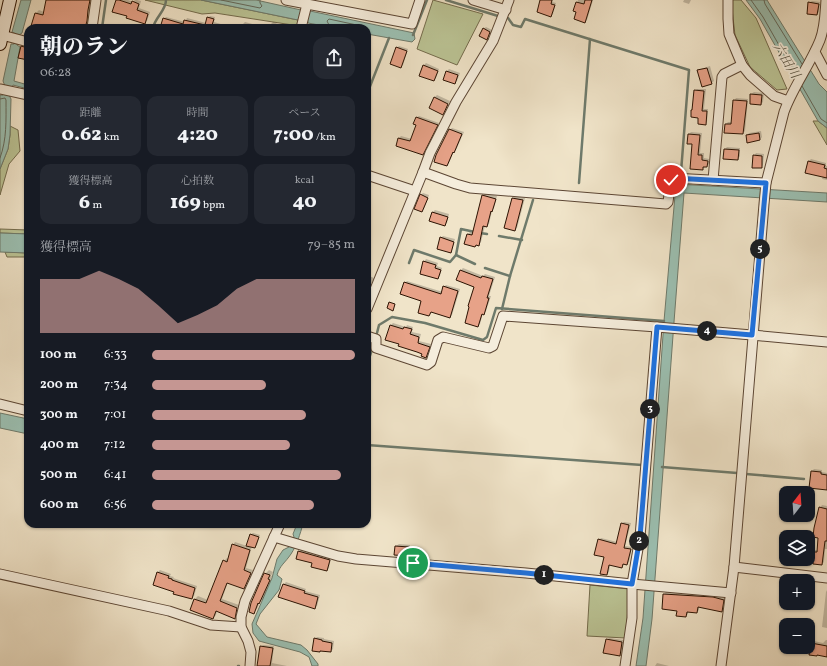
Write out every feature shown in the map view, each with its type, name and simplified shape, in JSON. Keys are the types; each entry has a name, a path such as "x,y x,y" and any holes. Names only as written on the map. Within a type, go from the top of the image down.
{"main road":[{"path":"10,0 13,40"}],"street":[{"path":"93,24 96,0"},
{"path":"286,0 412,24 420,0"},
{"path":"473,0 506,10"},
{"path":"371,299 430,153 456,102 493,41 509,0"},
{"path":"728,0 730,34 742,65 750,75 774,96 789,98"},
{"path":"721,666 734,567 752,335 766,185 784,112 789,98 814,53 820,39 824,24 826,0"},
{"path":"302,24 307,4"},
{"path":"814,53 827,74"},
{"path":"713,180 722,77 724,74 742,65"},
{"path":"1,89 24,94"},
{"path":"423,172 470,188 666,204 668,202 671,180 673,178 766,185"},
{"path":"371,176 415,191"},
{"path":"371,337 376,339 376,348 427,365 431,362 438,340 443,337 489,348 493,346 502,316 827,342"},
{"path":"626,666 632,618 632,584 640,537 659,328"},
{"path":"0,404 24,409"},
{"path":"250,666 251,652 248,641 241,628 241,617 245,602 278,528"},
{"path":"274,537 338,556 356,559 526,573 731,593"},
{"path":"734,567 827,578"},
{"path":"0,574 169,611 211,625 241,628"}],"shaded area":[{"path":"145,0 201,0 298,20 299,24 286,24 215,13 202,14"},
{"path":"433,0 483,14 457,65 417,49"},
{"path":"731,0 741,0 756,18 787,89 777,90 750,67 735,35"},
{"path":"813,121 818,121 827,128 827,145"},
{"path":"10,126 18,130 20,151 9,164 0,195 0,169 8,149"},
{"path":"0,229 24,230 24,234 0,233"},
{"path":"5,252 24,253 24,257 7,257"},
{"path":"590,585 629,589 626,638 587,636"}],"water":[{"path":"21,0 31,0 22,33 19,35 17,45 20,47 14,81 24,84 24,88 13,85 9,95 11,99 10,135 8,149 0,169 0,95 3,95 5,86 3,81 11,44 14,44 16,34 12,32"},
{"path":"201,0 256,0 301,10 301,16 298,20"},
{"name":"六田川","path":"746,0 767,0 819,84 827,92 827,128 818,121 760,19"},
{"path":"310,11 414,33 415,39 412,42 371,35 371,24 313,24 308,23 307,17"},
{"path":"676,184 827,193 827,202 684,193 652,619 646,666 636,666 643,618 664,321"},
{"path":"0,233 24,234 24,253 0,252"},
{"path":"0,413 24,418 24,433 0,428"},
{"path":"295,528 302,528 293,551 278,572 277,575 282,579 279,590 260,614 256,624 267,637 301,645 307,650 318,666 312,666 309,657 300,652 259,641 253,633 252,624 272,578 277,559 283,550 289,547 294,537 293,534"}],"building":[{"path":"46,0 90,0 86,24 32,24 35,13 43,15"},
{"path":"116,0 131,4 132,1 139,4 137,10 148,14 145,24 126,18 127,16 112,12"},
{"path":"540,0 552,0 551,4 555,5 551,17 537,12"},
{"path":"585,0 592,0 585,23 574,19 576,12 573,11 576,2 584,4"},
{"path":"808,2 819,4 817,15 807,14"},
{"path":"207,17 214,19 212,24 205,24"},
{"path":"163,18 183,24 161,24"},
{"path":"184,20 201,24 183,24"},
{"path":"483,28 490,32 487,40 479,36"},
{"path":"21,46 24,47 24,59 18,58"},
{"path":"396,47 407,51 401,68 390,64"},
{"path":"423,65 438,71 434,81 419,76"},
{"path":"707,68 712,84 702,87 697,70"},
{"path":"446,71 458,75 455,84 443,80"},
{"path":"694,90 704,91 702,111 707,111 706,125 698,124 698,118 691,117"},
{"path":"750,94 762,95 761,105 750,104"},
{"path":"434,97 448,104 443,115 429,108"},
{"path":"733,100 747,101 743,134 724,133 725,124 731,124"},
{"path":"416,117 438,125 423,155 396,146 398,138 410,141 416,125 413,124"},
{"path":"449,129 462,134 447,166 434,162"},
{"path":"759,133 760,140 747,143 746,135"},
{"path":"688,134 700,135 698,155 702,155 702,160 708,161 707,167 703,167 703,170 690,169 692,144 687,144"},
{"path":"724,149 739,150 738,160 723,159"},
{"path":"753,155 762,156 762,168 752,168"},
{"path":"808,161 825,165 824,168 827,169 827,178 805,173"},
{"path":"420,194 428,198 422,212 414,209"},
{"path":"482,195 496,199 487,227 483,226 479,246 476,245 475,247 464,244 467,234 472,235"},
{"path":"512,198 523,200 515,231 504,228"},
{"path":"432,212 448,217 445,226 429,221"},
{"path":"440,237 454,242 451,253 437,249"},
{"path":"423,261 436,265 435,268 441,270 438,279 420,274"},
{"path":"460,270 481,278 482,276 493,279 487,298 489,298 484,315 482,314 478,327 465,323 468,306 474,287 456,280"},
{"path":"404,282 441,294 443,286 458,291 450,318 431,312 429,316 418,313 421,301 400,294"},
{"path":"389,302 395,304 393,311 387,308"},
{"path":"390,325 403,329 404,327 412,329 410,334 419,337 418,343 430,347 426,358 421,356 422,354 398,346 399,344 385,340"},
{"path":"811,471 821,472 821,474 827,475 827,490 815,489 815,486 809,486"},
{"path":"819,507 827,509 827,541 825,541 822,565 815,564 815,552 817,552 818,538 815,537 814,528"},
{"path":"621,523 629,525 624,548 631,549 627,565 623,564 622,568 609,565 607,575 600,574 604,557 594,555 598,539 616,544"},
{"path":"250,534 259,537 255,548 246,546"},
{"path":"232,544 250,550 244,570 251,573 244,589 227,583 220,601 237,608 235,619 216,611 213,619 190,610 194,599 206,603 223,560 227,562"},
{"path":"395,546 409,547 408,556 394,555"},
{"path":"298,551 330,560 327,571 311,567 312,563 296,559"},
{"path":"157,572 169,576 168,578 172,580 195,588 192,599 173,594 174,592 153,585"},
{"path":"264,573 270,575 268,579 270,580 254,614 249,612 251,603"},
{"path":"283,584 318,597 315,609 278,597"},
{"path":"663,594 713,597 724,600 722,612 698,607 697,613 687,612 686,617 676,616 677,611 662,609"},
{"path":"314,638 332,643 331,652 312,651"},
{"path":"606,639 622,642 620,656 603,653"},
{"path":"815,644 827,646 827,657 809,655 815,654"},
{"path":"260,646 273,648 270,666 257,666"}],"waterway":[{"path":"103,24 106,0"},
{"path":"154,24 166,4 166,0"},
{"path":"413,35 427,0"},
{"path":"446,0 498,16"},
{"path":"508,18 513,25 521,27 525,19 689,70 681,172"},
{"path":"371,84 389,38"},
{"path":"579,183 590,39"},
{"path":"502,309 510,276 533,200"},
{"path":"409,263 414,250 450,262 456,255 461,229 475,232"},
{"path":"480,233 487,234"},
{"path":"499,236 522,240"},
{"path":"456,255 475,264"},
{"path":"485,268 510,276"},
{"path":"377,333 379,325 392,317 425,323 483,340 487,337 496,308 664,321"},
{"path":"371,352 373,346"},
{"path":"371,445 642,465"},
{"path":"662,467 737,473"},
{"path":"746,474 804,479"}],"route":[{"path":"413,563 632,584 640,537 657,327 752,335 766,183 673,178 671,180"}]}
